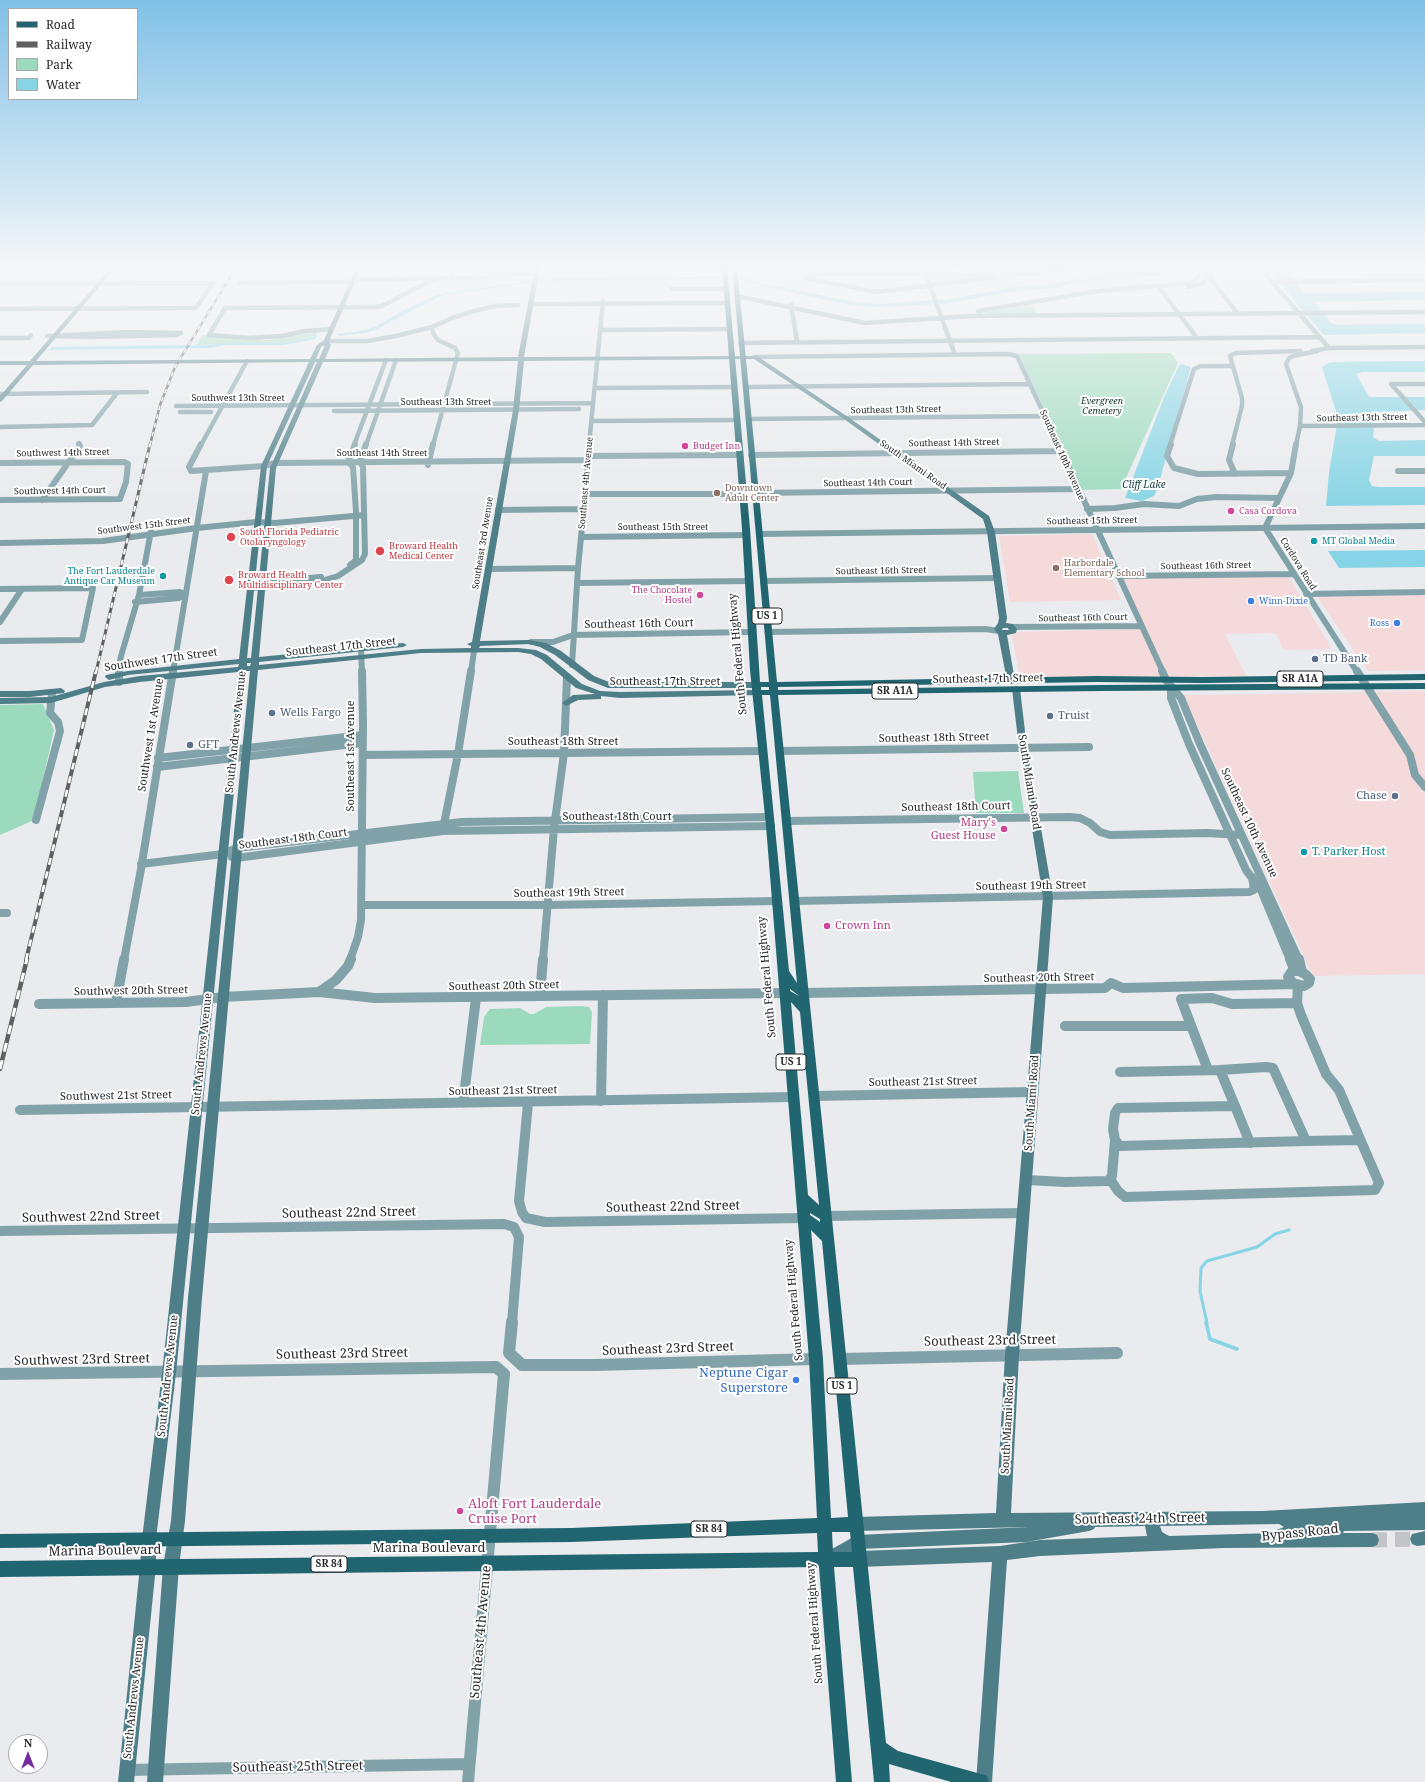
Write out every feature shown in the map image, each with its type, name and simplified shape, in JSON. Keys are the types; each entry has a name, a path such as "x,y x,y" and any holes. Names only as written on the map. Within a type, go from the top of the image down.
{"main road":[{"path":"0,400 2,393 36,349"},
{"path":"2,393 32,364 44,349"},
{"name":"South Andrews Avenue","path":"126,1776 148,1566 149,1539 169,1373 234,753 256,522 264,466 318,349"},
{"name":"South Andrews Avenue","path":"156,1776 171,1566 176,1539 188,1370 254,663 274,466 326,349"},
{"name":"Southeast 3rd Avenue","path":"475,647 516,407 523,349"},
{"name":"South Federal Highway","path":"730,349 746,532 751,632 770,822 816,1359 826,1560 844,1782"},
{"name":"US 1","path":"741,349 857,1542 882,1782"},
{"path":"0,363 32,364 313,360 755,357"},
{"name":"South Miami Road","path":"755,357 846,418 950,491 986,518 991,532 1005,628 1004,640 1015,683 1023,748 1048,897 1042,989 1032,1092 1024,1213 1012,1354 1003,1520"},
{"path":"736,412 748,423"},
{"path":"736,420 748,423"},
{"path":"746,532 759,534"},
{"path":"746,532 760,545"},
{"name":"Southeast 17th Street","path":"254,663 361,653 421,651 529,642 549,647 591,678 608,685 672,690"},
{"name":"Southeast 17th Street","path":"475,647 533,652 544,657 567,677 587,690 620,695 672,690 1015,683 1171,688 1425,686"},
{"name":"Southwest 17th Street","path":"0,701 52,696 118,679 254,663"},
{"name":"Southeast 17th Street","path":"1015,683 1035,680 1425,677"},
{"name":"Southwest 17th Street","path":"0,694 52,696"},
{"path":"566,703 576,697 620,695"},
{"path":"768,806 787,821"},
{"path":"770,822 788,834"},
{"path":"783,972 792,984 804,993"},
{"path":"785,993 796,1000 805,1010"},
{"path":"801,1196 817,1212 826,1216"},
{"path":"804,1218 820,1229 828,1239"},
{"name":"Southeast 24th Street","path":"856,1524 1003,1520 1263,1518 1425,1509"},
{"path":"1151,1518 1153,1532 1157,1537 1168,1544"},
{"name":"Bypass Road","path":"1263,1518 1304,1523 1425,1523"},
{"path":"826,1560 857,1542 1026,1535 1118,1519"},
{"name":"Marina Boulevard","path":"0,1541 586,1535 856,1524"},
{"name":"Bypass Road","path":"1224,1541 1377,1524"},
{"name":"Southeast 24th Street","path":"859,1559 1000,1554 1040,1548 1224,1541 1372,1540"},
{"path":"878,1747 894,1758 983,1782 1000,1554"},
{"name":"Marina Boulevard","path":"0,1569 148,1566 859,1559"}],"street":[{"path":"428,464 457,359 458,353 456,349"},
{"name":"Southeast 4th Avenue","path":"572,665 572,635 599,349"},
{"path":"755,357 955,355 953,349"},
{"path":"1275,352 1289,358 1324,349"},
{"path":"1235,474 1229,460 1242,406 1242,398 1230,356 1236,353 1317,351"},
{"name":"Southeast 10th Avenue","path":"955,355 1017,356 1166,680 1171,688 1181,698 1241,835 1299,958 1299,971"},
{"path":"1265,528 1291,473 1300,426 1301,407 1286,364 1289,358"},
{"path":"359,560 351,465 369,405 386,360"},
{"path":"250,588 262,585 325,580 338,576 365,554 361,464 379,405 396,360"},
{"path":"247,361 189,467 191,470 206,471 264,466"},
{"path":"1232,366 1201,366 1194,369 1167,456 1168,460 1174,468 1188,473 1291,473"},
{"path":"745,387 1030,384"},
{"path":"1425,384 1391,384 1425,422"},
{"path":"595,388 734,387"},
{"path":"0,427 92,425 117,392"},
{"path":"2,393 147,392"},
{"name":"Southeast 13th Street","path":"300,408 445,404 516,407"},
{"name":"Southwest 13th Street","path":"176,406 221,409 300,408"},
{"name":"Southeast 13th Street","path":"300,408 377,411 593,406"},
{"name":"Southwest 13th Street","path":"180,412 221,409"},
{"name":"Southeast 13th Street","path":"748,423 846,418 1045,416"},
{"path":"592,421 736,420"},
{"name":"Southeast 13th Street","path":"1300,426 1425,425"},
{"path":"42,500 80,446 79,444"},
{"name":"Southeast 14th Street","path":"751,455 1060,451"},
{"name":"Southeast 14th Street","path":"264,466 506,463 739,455"},
{"name":"Southwest 14th Street","path":"0,463 127,462 126,482 120,499"},
{"name":"Southwest 1st Avenue","path":"116,1003 142,864 158,758 206,471"},
{"path":"1398,471 1425,471"},
{"name":"Southeast 14th Court","path":"755,493 1077,489"},
{"path":"354,492 363,491"},
{"path":"585,494 742,494"},
{"path":"1087,509 1115,508 1144,504 1185,506 1197,499 1216,497 1278,498"},
{"name":"Southwest 14th Court","path":"0,500 120,499"},
{"path":"498,508 584,507"},
{"name":"Southwest 15th Street","path":"0,543 94,541 150,532 189,530 256,522 275,523 312,517 364,513"},
{"name":"Southeast 15th Street","path":"759,534 1425,526"},
{"name":"Cordova Road","path":"1265,528 1410,755 1415,775 1425,787"},
{"path":"118,679 121,656 130,631 150,532"},
{"name":"Southeast 15th Street","path":"581,537 746,532"},
{"path":"488,569 578,568"},
{"name":"Southeast 16th Street","path":"1118,576 1294,574"},
{"name":"Southeast 16th Street","path":"764,581 998,578"},
{"path":"577,583 748,581"},
{"path":"0,589 93,588 82,640 0,641"},
{"path":"0,622 22,589"},
{"path":"1306,594 1425,592"},
{"path":"137,599 179,598 186,594"},
{"name":"Southeast 16th Court","path":"768,632 1141,626"},
{"name":"Southeast 16th Court","path":"529,642 553,642 568,638 572,635 751,632"},
{"name":"Southeast 3rd Avenue","path":"443,827 458,754 475,647"},
{"name":"Southeast 1st Avenue","path":"319,992 336,980 348,966 358,937 362,905 361,833 363,739 361,653"},
{"path":"540,996 555,825 564,753 567,677"},
{"name":"Southeast 10th Avenue","path":"1171,688 1171,698 1246,870 1261,890 1299,971 1308,976 1310,981 1307,985 1297,985 1288,977 1290,973 1299,971"},
{"path":"36,820 60,731 58,722 50,712 52,696"},
{"path":"246,752 287,743 363,739"},
{"path":"158,758 246,752 288,751 363,739"},
{"path":"287,743 288,751"},
{"name":"Southeast 18th Street","path":"780,751 1089,747"},
{"name":"Southeast 18th Street","path":"363,754 763,751"},
{"path":"157,766 234,753"},
{"path":"1214,799 1225,799"},
{"name":"Southeast 18th Court","path":"787,821 1034,817 1080,818 1090,823 1100,832 1110,834 1207,832 1241,835"},
{"name":"Southeast 18th Court","path":"237,853 361,833 443,827 770,822"},
{"name":"Southeast 18th Court","path":"142,864 223,854 361,842 443,827"},
{"name":"Southeast 19th Street","path":"795,901 1249,892 1254,890 1252,877"},
{"name":"Southeast 19th Street","path":"362,905 548,905 777,901"},
{"name":"Southeast 20th Street","path":"804,993 1105,988 1111,983 1123,988 1297,985"},
{"name":"Southeast 10th Avenue","path":"1110,1179 1118,1191 1125,1197 1375,1190 1379,1183 1339,1090 1326,1074 1297,1003 1297,985"},
{"name":"Southeast 20th Street","path":"223,997 319,992 375,998 476,998 785,993"},
{"path":"601,1101 603,995"},
{"name":"Southwest 20th Street","path":"40,1004 186,1002 223,997"},
{"path":"463,1104 476,998"},
{"path":"1208,1070 1181,999 1212,998 1232,1004 1297,1003"},
{"path":"1066,1026 1191,1026"},
{"path":"1120,1072 1273,1068 1306,1142"},
{"path":"1220,1070 1250,1143"},
{"name":"Southeast 21st Street","path":"814,1096 1032,1092"},
{"name":"Southeast 21st Street","path":"213,1106 528,1103 794,1097"},
{"name":"Southeast 22nd Street","path":"528,1103 519,1201 522,1212 526,1218 544,1222 804,1218"},
{"name":"Southwest 21st Street","path":"20,1110 213,1106"},
{"path":"1026,1180 1108,1181 1112,1176 1115,1140 1113,1129 1115,1113 1118,1108 1235,1106"},
{"path":"1115,1140 1120,1146 1360,1140"},
{"path":"826,1216 1024,1213"},
{"name":"Southeast 22nd Street","path":"183,1228 504,1224 514,1227 519,1237 509,1352 522,1365"},
{"name":"Southwest 22nd Street","path":"0,1231 183,1228"},
{"name":"Southeast 23rd Street","path":"840,1359 1012,1354 1117,1353"},
{"name":"Southeast 23rd Street","path":"522,1365 595,1365 816,1359"},
{"name":"Southeast 4th Avenue","path":"468,1782 504,1374 496,1366"},
{"name":"Southeast 23rd Street","path":"188,1370 496,1366"},
{"name":"Southwest 23rd Street","path":"0,1374 169,1373 188,1370"},
{"name":"Southeast 25th Street","path":"126,1776 469,1764"}],"shaded area":[{"name":"Harbordale Elementary School","path":"1092,534 1121,600 1010,602 999,536"},
{"path":"1289,577 1332,649 1284,650 1275,633 1225,634 1246,676 1020,677 1011,632 1144,629 1121,578"},
{"path":"1425,594 1425,670 1368,671 1316,595"},
{"path":"1425,691 1425,974 1313,976 1183,695"}],"green space":[{"name":"Evergreen Cemetery","path":"1171,353 1178,363 1121,489 1081,490 1019,354"},
{"path":"43,704 54,730 34,820 0,835 0,705"},
{"path":"1018,771 1024,813 976,813 973,772"},
{"path":"546,1007 589,1007 592,1012 590,1044 480,1045 484,1017 490,1009 520,1008 530,1014 534,1014"}],"water":[{"path":"50,349 117,349 49,350"},
{"path":"1425,361 1425,372 1363,372 1356,374 1369,397 1425,397 1425,410 1376,412 1373,437 1379,441 1425,440 1425,456 1374,456 1369,480 1372,486 1379,487 1425,487 1425,505 1326,506 1329,473 1338,418 1322,367 1328,363 1334,362"},
{"name":"Cliff Lake","path":"1180,364 1191,367 1157,490 1154,496 1142,501 1125,498 1165,395"},
{"path":"1425,550 1425,567 1339,568 1328,551"}],"waterway":[{"path":"1207,1323 1200,1291 1201,1268 1207,1261 1257,1247 1275,1234 1289,1230"},
{"path":"1206,1322 1210,1339 1237,1349"}],"tunnel":[{"path":"1372,1540 1417,1539"}],"railway":[{"path":"150,445 160,405 175,367 186,349"},
{"path":"96,672 150,444"},
{"path":"26,960 96,671"},
{"path":"0,1069 27,959"}],"place":[{"name":"Budget Inn","path":"685,446"},
{"name":"Downtown Adult Center","path":"717,493"},
{"name":"Casa Cordova","path":"1231,511"},
{"name":"South Florida Pediatric Otolaryngology","path":"231,537"},
{"name":"MT Global Media","path":"1314,541"},
{"name":"Broward Health Medical Center","path":"380,551"},
{"name":"Harbordale Elementary School","path":"1056,568"},
{"name":"The Fort Lauderdale Antique Car Museum","path":"163,576"},
{"name":"Broward Health Multidisciplinary Center","path":"229,580"},
{"name":"The Chocolate Hostel","path":"700,595"},
{"name":"Winn-Dixie","path":"1251,601"},
{"name":"Ross","path":"1397,623"},
{"name":"TD Bank","path":"1315,659"},
{"name":"Wells Fargo","path":"272,713"},
{"name":"Truist","path":"1050,716"},
{"name":"GFT","path":"190,745"},
{"name":"Chase","path":"1395,796"},
{"name":"Mary's Guest House","path":"1004,829"},
{"name":"T. Parker Host","path":"1304,852"},
{"name":"Crown Inn","path":"827,926"},
{"name":"Neptune Cigar Superstore","path":"796,1380"},
{"name":"Aloft Fort Lauderdale Cruise Port","path":"460,1511"}]}
